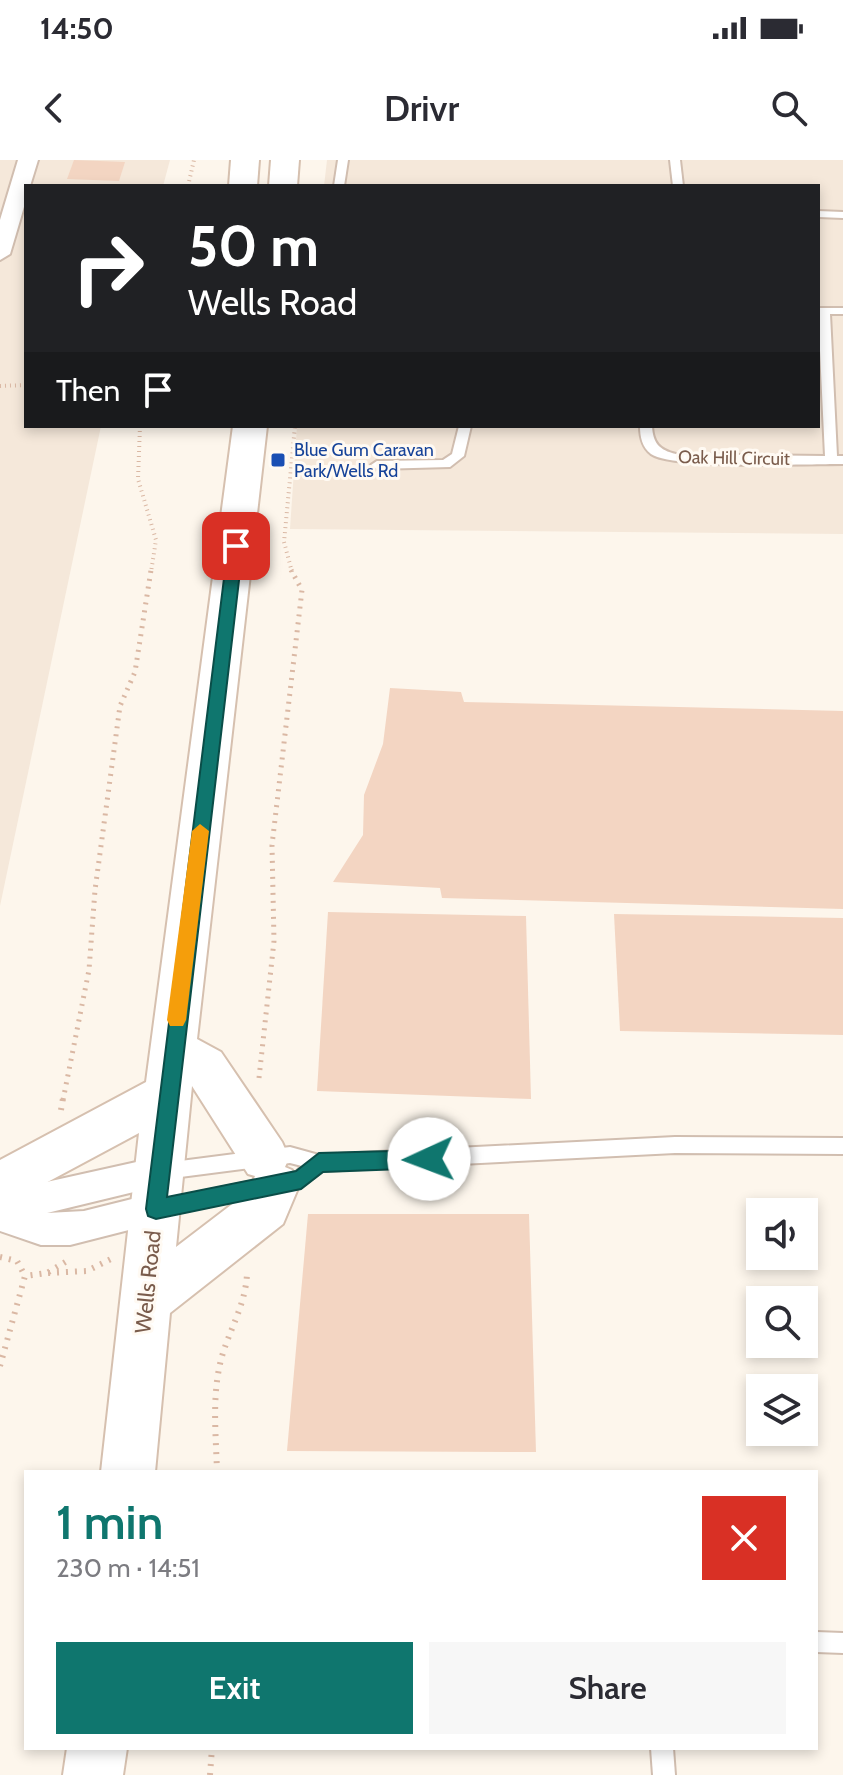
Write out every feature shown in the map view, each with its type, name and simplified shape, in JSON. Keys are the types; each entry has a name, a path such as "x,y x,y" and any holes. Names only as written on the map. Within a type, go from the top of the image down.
{"main road":[{"path":"243,184 245,160"},
{"path":"283,184 285,160"},
{"name":"Wells Road","path":"128,1470 173,1049 250,428"},
{"path":"145,1301 266,1208 260,1155 205,1067 173,1049"},
{"path":"5,1206 25,1169 168,1094"},
{"path":"93,1775 97,1750"}],"street":[{"path":"0,254 28,160"},
{"path":"5,1206 158,1191"},
{"path":"5,1206 39,1229 74,1228 158,1191"}],"lane":[{"path":"339,184 343,160"},
{"path":"675,160 678,184"},
{"path":"820,214 843,215"},
{"path":"837,460 821,311 843,311"},
{"path":"377,465 451,462 461,449 465,428"},
{"name":"Oak Hill Circuit","path":"646,428 646,441 651,448 676,458 837,460"},
{"path":"158,1191 260,1155 290,1155 319,1163 675,1145 843,1146"},
{"path":"260,1155 301,1179 319,1163"},
{"path":"158,1191 216,1195 260,1155"},
{"path":"818,1642 843,1643"},
{"path":"662,1750 664,1775"}],"path":[{"path":"188,184 194,160"},
{"path":"0,386 24,385"},
{"path":"75,1144 60,1120 61,1104 89,970 95,890 120,706 135,672 156,540 138,479 140,428"},
{"path":"260,1155 264,1090 260,1066 274,941 272,845 302,590 291,571 284,542 295,428"},
{"path":"25,1276 47,1273 69,1259 74,1228"},
{"path":"217,1470 215,1410 218,1374 248,1279 246,1265 229,1237"},
{"path":"0,1257 17,1261 25,1276 0,1366"},
{"path":"210,1775 212,1750"}],"shaded area":[{"path":"0,160 170,160 164,184 24,184 24,428 101,428 0,906"},
{"path":"327,160 843,160 843,534 290,529 297,428 820,428 820,184 324,184"}],"building":[{"path":"74,160 125,162 119,181 67,179"},
{"path":"390,688 461,692 464,702 843,711 843,909 442,898 440,888 333,882 363,835 364,795 383,744"},
{"path":"328,912 526,916 531,1099 317,1091"},
{"path":"614,914 843,918 843,1035 620,1031"},
{"path":"308,1214 529,1214 536,1452 287,1451"}],"slow traffic":[{"path":"177,1020 200,831"}],"place":[{"name":"Blue Gum Caravan Park/Wells Rd","path":"278,460"}],"route":[{"path":"236,546 194,871 156,1209 301,1179 319,1163 429,1159"}]}
